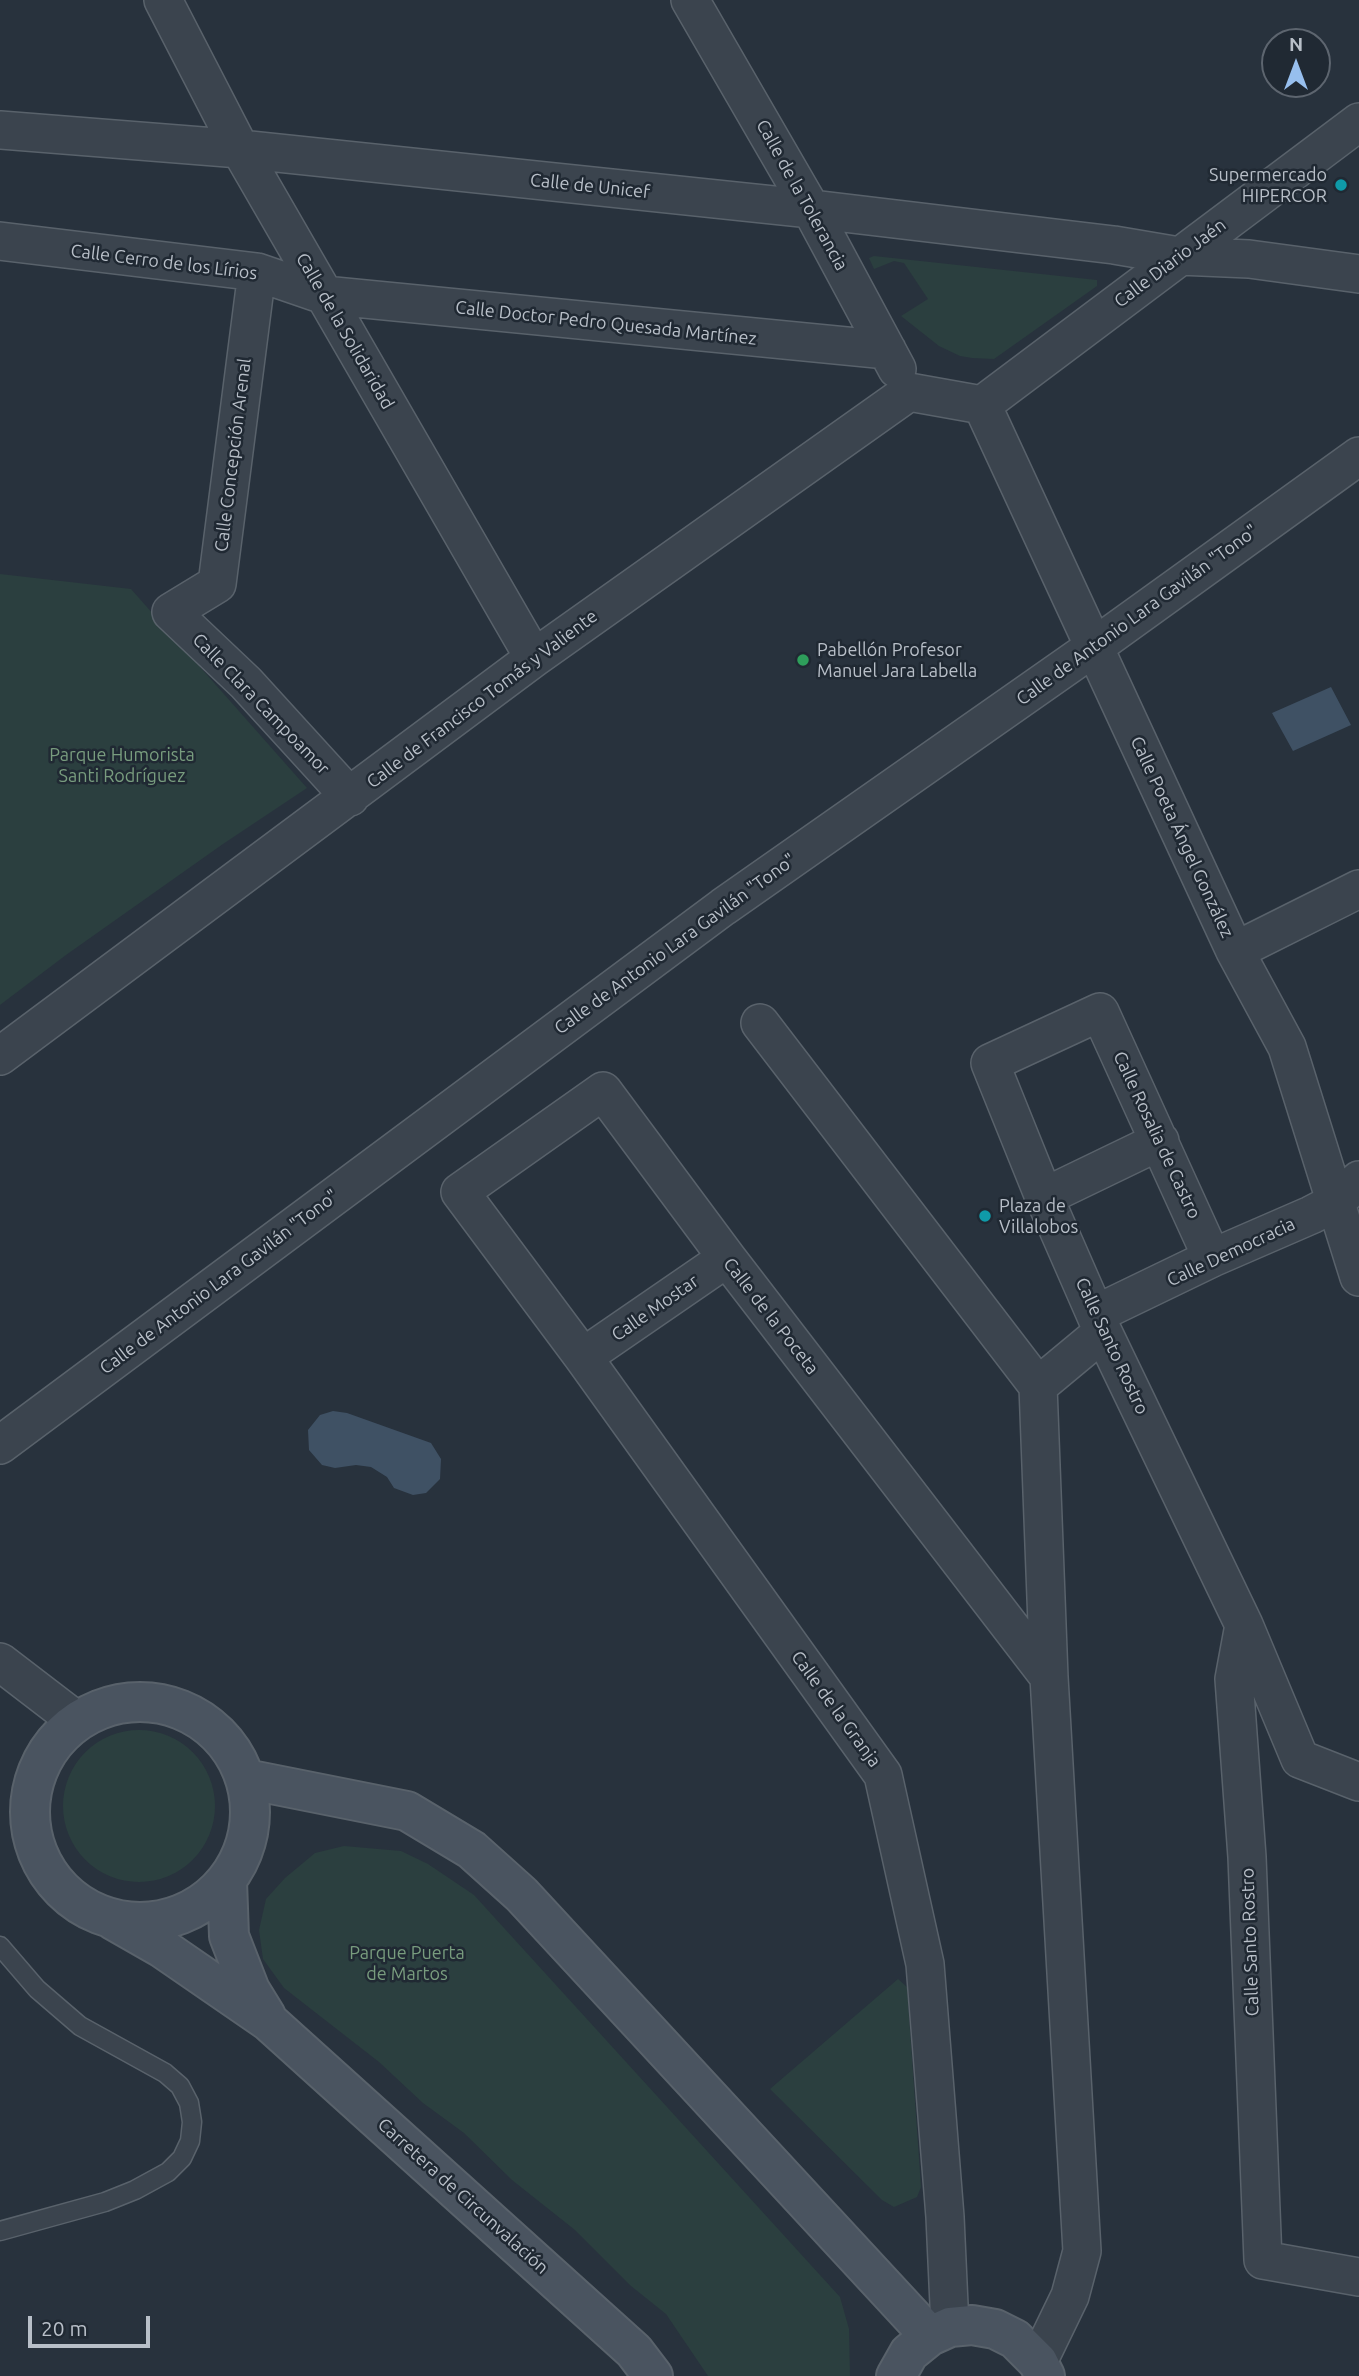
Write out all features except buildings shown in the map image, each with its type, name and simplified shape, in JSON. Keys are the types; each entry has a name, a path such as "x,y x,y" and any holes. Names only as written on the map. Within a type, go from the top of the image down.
{"main road":[{"path":"113,1920 146,1922 178,1916 214,1894 227,1881 239,1861 250,1821 246,1779 230,1749 207,1724 176,1708 142,1702 108,1706 77,1721 48,1749 15,1831 57,1886 82,1907 113,1920 162,1948 268,2021"},
{"path":"246,1779 407,1811 472,1850 521,1894 940,2332"},
{"path":"227,1881 229,1936 250,1990 268,2021"},
{"name":"Carretera de Circunvalación","path":"268,2021 634,2351 653,2376"},
{"path":"896,2376 909,2353 940,2332 972,2325 995,2329 1015,2339 1041,2369"}],"street":[{"name":"Calle de la Solidaridad","path":"163,0 240,149 534,658"},
{"name":"Calle de la Tolerancia","path":"690,0 811,209 909,392"},
{"name":"Calle Diario Jaén","path":"982,405 1359,122"},
{"name":"Calle de Unicef","path":"0,130 240,149 811,209 1114,245 1179,256 1249,259 1359,274"},
{"name":"Calle Cerro de los Lírios","path":"0,242 257,272 324,295"},
{"name":"Calle Concepción Arenal","path":"171,612 217,584 257,272"},
{"name":"Calle Doctor Pedro Quesada Martínez","path":"324,295 887,351"},
{"path":"909,392 982,405"},
{"name":"Calle de Francisco Tomás y Valiente","path":"0,1056 534,658 909,392"},
{"name":"Calle Poeta Ángel González","path":"982,405 1235,951 1287,1046 1348,1191 1359,1277"},
{"name":"Calle de Antonio Lara Gavilán \"Tono\"","path":"0,1445 723,906 1094,647 1359,456"},
{"name":"Calle Clara Campoamor","path":"171,612 246,683 350,797"},
{"path":"1235,951 1359,889"},
{"name":"Calle Santo Rostro","path":"1100,1012 990,1063 1044,1197 1100,1323 1244,1625 1300,1759 1359,1782"},
{"name":"Calle Rosalia de Castro","path":"1100,1012 1212,1258"},
{"path":"760,1023 1038,1386 1049,1677 1082,2252 1070,2296 1041,2369"},
{"name":"Calle de la Poceta","path":"460,1192 603,1091 727,1258 1049,1677"},
{"path":"1044,1197 1160,1141"},
{"name":"Calle Democracia","path":"1038,1386 1100,1323 1135,1297 1212,1258 1311,1215 1348,1191"},
{"name":"Calle de la Granja","path":"460,1192 583,1357 883,1775 925,1964 945,2217 940,2332"},
{"name":"Calle Mostar","path":"583,1357 727,1258"},
{"name":"Calle Santo Rostro","path":"1244,1625 1234,1679 1247,1857 1263,2260 1359,2277"},
{"path":"0,1662 77,1721"}],"lane":[{"path":"0,1946 37,1989 80,2026 165,2073 180,2086 189,2103 192,2122 190,2141 182,2158 168,2172 105,2202 0,2231"}],"green space":[{"path":"874,256 1097,280 1097,286 994,359 972,358 960,356 939,346 901,316 928,299 904,263 894,261 874,269 869,258"},
{"name":"Parque Humorista Santi Rodríguez","path":"0,574 131,589 307,788 223,844 0,1005"},
{"path":"139,1730 168,1736 192,1753 209,1777 215,1806 209,1835 192,1859 168,1876 139,1882 110,1876 86,1859 69,1835 63,1806 69,1777 86,1753 110,1736"},
{"name":"Parque Puerta de Martos","path":"344,1846 401,1851 428,1864 474,1895 840,2297 849,2329 850,2376 708,2376 666,2314 631,2286 575,2230 512,2180 464,2133 423,2103 379,2062 284,1988 263,1959 259,1930 266,1899 285,1878 315,1853"},
{"path":"898,1979 907,1987 921,2187 917,2197 894,2207 882,2200 770,2089"}],"water":[{"path":"1331,687 1351,725 1293,751 1272,713"},
{"path":"333,1411 347,1413 431,1443 441,1459 440,1479 426,1493 413,1495 394,1488 387,1477 371,1467 356,1465 335,1468 322,1465 309,1450 308,1430 320,1415"}],"place":[{"name":"Supermercado HIPERCOR","path":"1341,185"},
{"name":"Pabellón Profesor Manuel Jara Labella","path":"803,660"},
{"name":"Plaza de Villalobos","path":"985,1216"}]}
